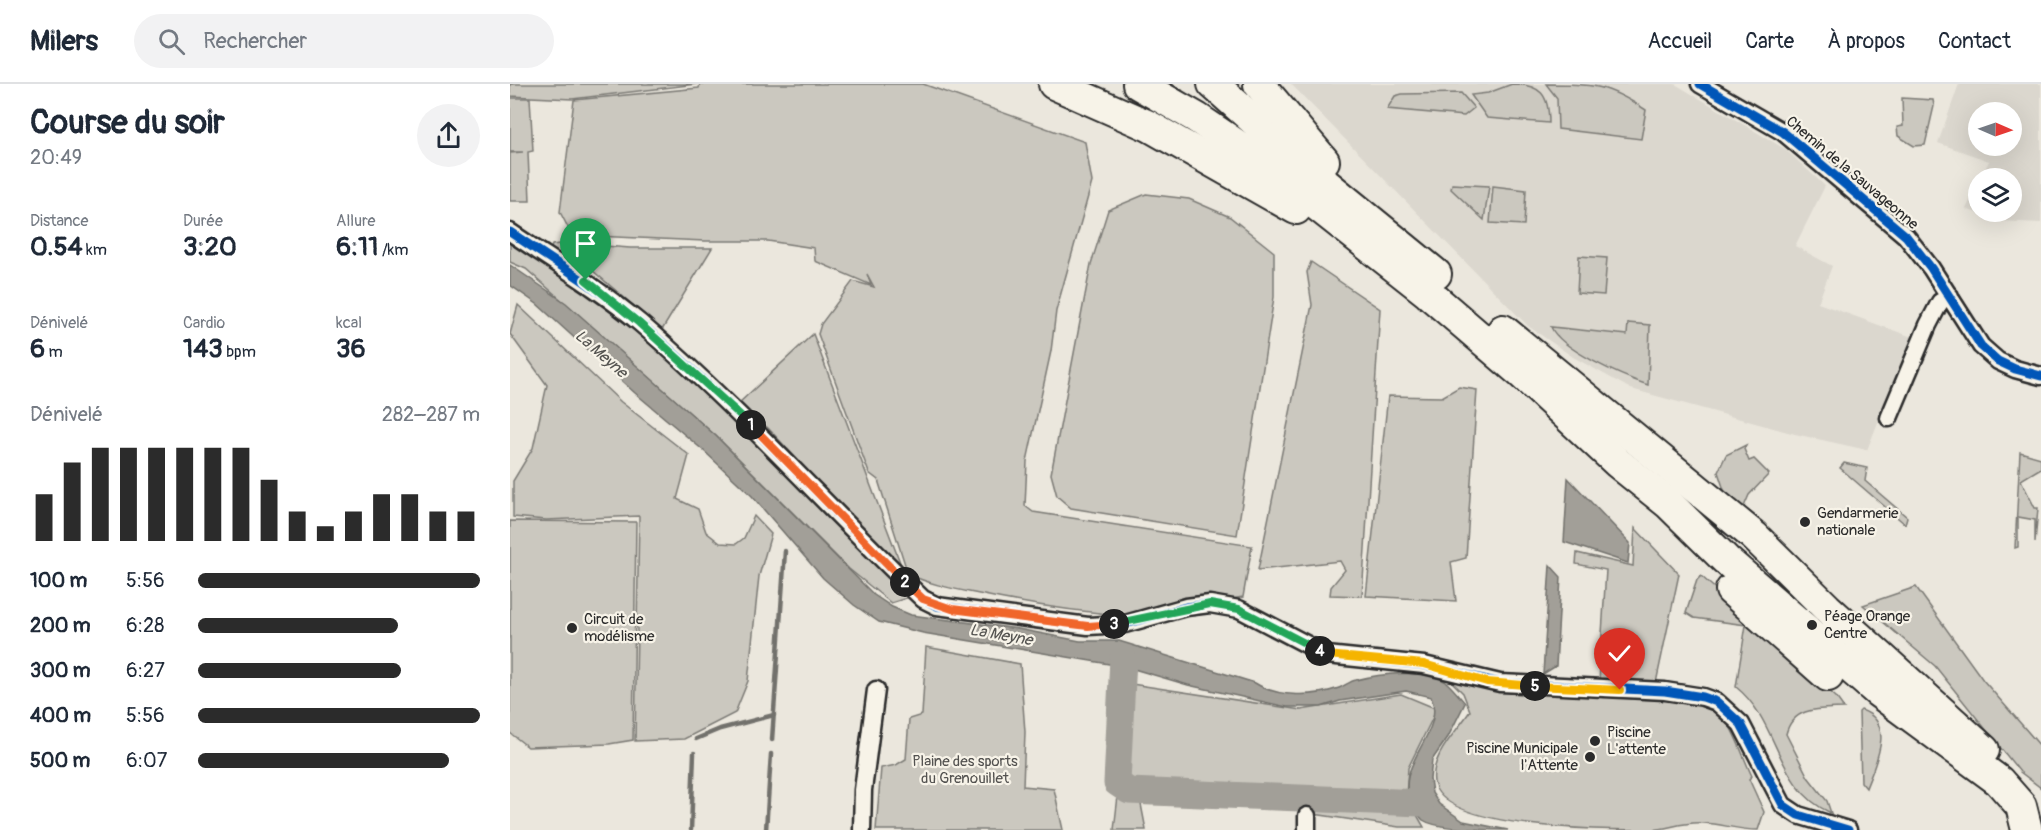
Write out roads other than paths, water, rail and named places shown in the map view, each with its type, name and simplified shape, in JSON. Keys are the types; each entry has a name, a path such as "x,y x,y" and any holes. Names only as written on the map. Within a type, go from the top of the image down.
{"highway":[{"path":"1054,84 1149,126 1404,274 1433,284"},
{"path":"1138,84 1197,118 1262,162 1404,274"},
{"path":"1198,84 1433,284 1585,400 1754,536 1827,608 1945,712 2037,798"},
{"path":"1213,84 1433,284 1520,372 1618,463 1732,550 1803,609 1969,758"},
{"path":"1259,84 1313,149 1433,284"},
{"path":"1618,463 1677,536 1765,622 1833,680 1878,705 1913,718"},
{"path":"1669,504 1721,569 1782,620 1839,676 1878,705"},
{"path":"1669,504 1726,560 1878,692 2000,781 2020,806 2026,830"}],"street":[{"name":"Chemin de la Sauvageonne","path":"1701,84 1783,132 1906,236 1950,296 1982,346 1998,361 2015,369 2041,376"},
{"path":"510,232 586,280 661,342 752,426 923,599 952,609 1088,626 1125,624 1186,607 1210,604 1239,609 1327,655 1424,664 1500,683 1665,691 1703,697 1717,702 1741,724 1783,805 1798,815 1848,830"},
{"path":"1889,418 1928,325 1940,303 1950,296"},
{"path":"861,830 863,790 876,690"}],"water":[{"name":"La Meyne","path":"510,265 566,303 716,436 874,595 892,607 911,615 1018,629 1080,641 1119,641 1285,694 1329,691 1354,681 1389,674 1415,674 1438,678 1449,684 1465,703 1448,737 1432,760 1430,779 1432,793 1439,804 1463,821 1508,830 1440,826 1423,820 1413,805 1408,791 1408,778 1412,764 1432,724 1434,710 1431,697 1406,691 1340,701 1321,707 1287,707 1188,685 1127,667 923,633 879,622 854,605 823,578 752,496 704,451 635,393 537,304 510,285"},
{"path":"1568,478 1630,543 1628,563 1564,542"},
{"path":"1550,565 1561,577 1556,666 1543,674"}],"waterway":[{"path":"1169,84 1181,91"},
{"path":"772,740 785,551"},
{"path":"1123,658 1117,783 1129,791 1421,803"},
{"path":"696,739 720,729 774,715"},
{"path":"691,830 694,753"},
{"path":"766,830 771,754"}],"place":[{"name":"Gendarmerie nationale","path":"1805,522"},
{"name":"Péage Orange Centre","path":"1812,625"},
{"name":"Circuit de modélisme","path":"572,628"},
{"name":"Piscine L'attente","path":"1595,741"},
{"name":"Piscine Municipale l'Attente","path":"1590,757"}],"park label":[{"name":"Plaine des sports du Grenouillet","path":"965,770"}]}
